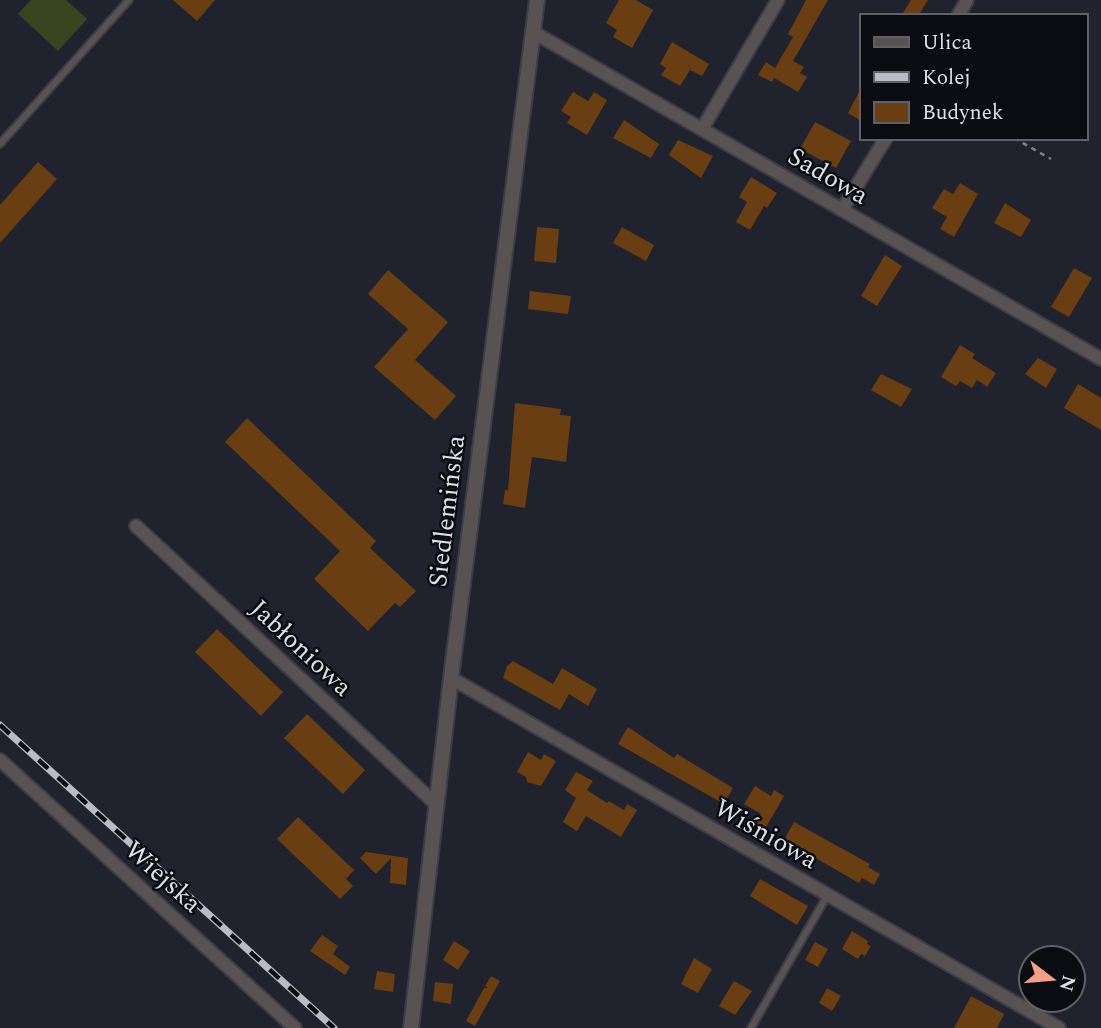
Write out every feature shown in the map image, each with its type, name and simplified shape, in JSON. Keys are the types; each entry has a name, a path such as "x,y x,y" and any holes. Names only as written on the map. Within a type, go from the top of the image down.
{"street":[{"name":"Siedlemińska","path":"411,1028 451,678 537,0"},
{"path":"702,129 778,0"},
{"name":"Sadowa","path":"533,32 1101,359"},
{"path":"842,210 885,140"},
{"name":"Jabłoniowa","path":"136,526 436,804"},
{"name":"Wiśniowa","path":"451,678 1059,1028"},
{"name":"Wiejska","path":"0,760 295,1028"}],"lane":[{"path":"0,144 129,0"},
{"path":"751,1028 827,896"}],"path":[{"path":"1018,140 1051,159"}],"green space":[{"path":"31,0 66,0 87,19 58,51 18,14"}],"building":[{"path":"173,0 215,0 197,21"},
{"path":"619,0 636,0 653,10 632,48 613,37 617,30 606,23"},
{"path":"806,0 828,0 793,61 804,67 800,73 807,77 798,92 774,78 772,82 758,75 766,62 775,68 793,37 788,34"},
{"path":"911,0 928,0 919,14 902,14"},
{"path":"672,42 709,64 702,76 690,70 680,86 661,75 666,68 660,64"},
{"path":"860,90 860,120 848,113"},
{"path":"573,92 588,101 594,92 607,100 587,135 567,123 571,117 561,111"},
{"path":"624,120 659,144 651,158 613,138"},
{"path":"815,122 851,141 836,168 800,149"},
{"path":"678,140 713,156 701,178 669,155"},
{"path":"38,162 57,179 0,243 0,205"},
{"path":"751,177 777,193 767,208 764,206 750,230 736,222 747,202 739,197"},
{"path":"960,183 978,194 954,237 940,229 947,217 932,208 944,189 953,194"},
{"path":"1005,203 1031,220 1021,237 994,223"},
{"path":"537,227 559,229 556,263 534,261"},
{"path":"622,227 654,245 646,261 613,243"},
{"path":"885,255 902,266 877,306 861,296"},
{"path":"1074,268 1092,278 1069,317 1051,307"},
{"path":"388,270 448,322 415,360 456,396 435,420 374,367 408,329 368,294"},
{"path":"530,291 571,296 568,314 528,309"},
{"path":"960,345 975,354 972,358 996,373 987,387 977,380 972,388 960,381 956,386 941,377"},
{"path":"1038,358 1057,369 1046,388 1025,374"},
{"path":"881,374 912,389 901,407 871,390"},
{"path":"1078,384 1101,398 1101,430 1064,408"},
{"path":"515,403 561,409 560,415 571,416 566,462 532,457 525,508 503,504 505,490 508,490"},
{"path":"247,418 376,541 370,548 416,591 400,607 395,603 368,631 314,579 340,551 225,442"},
{"path":"217,629 283,692 261,716 195,652"},
{"path":"513,661 553,684 562,668 597,689 588,706 569,694 560,710 503,678 507,666"},
{"path":"307,714 365,770 343,794 284,738"},
{"path":"628,727 674,758 677,754 733,788 724,804 618,744"},
{"path":"528,752 541,760 544,754 556,761 541,786 527,782 526,777 517,772"},
{"path":"576,772 593,781 587,790 607,803 609,801 624,810 627,804 637,810 621,837 586,816 577,831 563,822 576,798 565,790"},
{"path":"755,786 771,796 774,790 784,796 765,829 755,823 761,814 744,804"},
{"path":"298,817 354,870 346,879 353,886 340,899 277,839"},
{"path":"794,822 870,864 868,867 880,874 874,885 862,878 859,883 784,840"},
{"path":"366,852 408,858 406,885 390,883 391,858 376,874 360,858"},
{"path":"760,879 808,906 797,925 750,896"},
{"path":"852,931 871,946 865,956 861,954 858,959 842,949"},
{"path":"322,935 338,946 333,954 350,967 345,975 310,951"},
{"path":"454,941 470,951 458,970 443,960"},
{"path":"815,942 828,949 818,967 805,960"},
{"path":"694,958 712,969 698,993 681,984"},
{"path":"377,971 395,974 393,992 374,989"},
{"path":"491,976 500,981 475,1026 466,1021 484,988 488,988 485,986"},
{"path":"734,981 752,991 735,1015 719,1006"},
{"path":"435,982 453,984 451,1004 433,1001"},
{"path":"827,988 841,996 832,1011 819,1003"},
{"path":"971,996 1004,1014 997,1028 954,1028"}],"railway":[{"path":"0,725 334,1028"}]}
